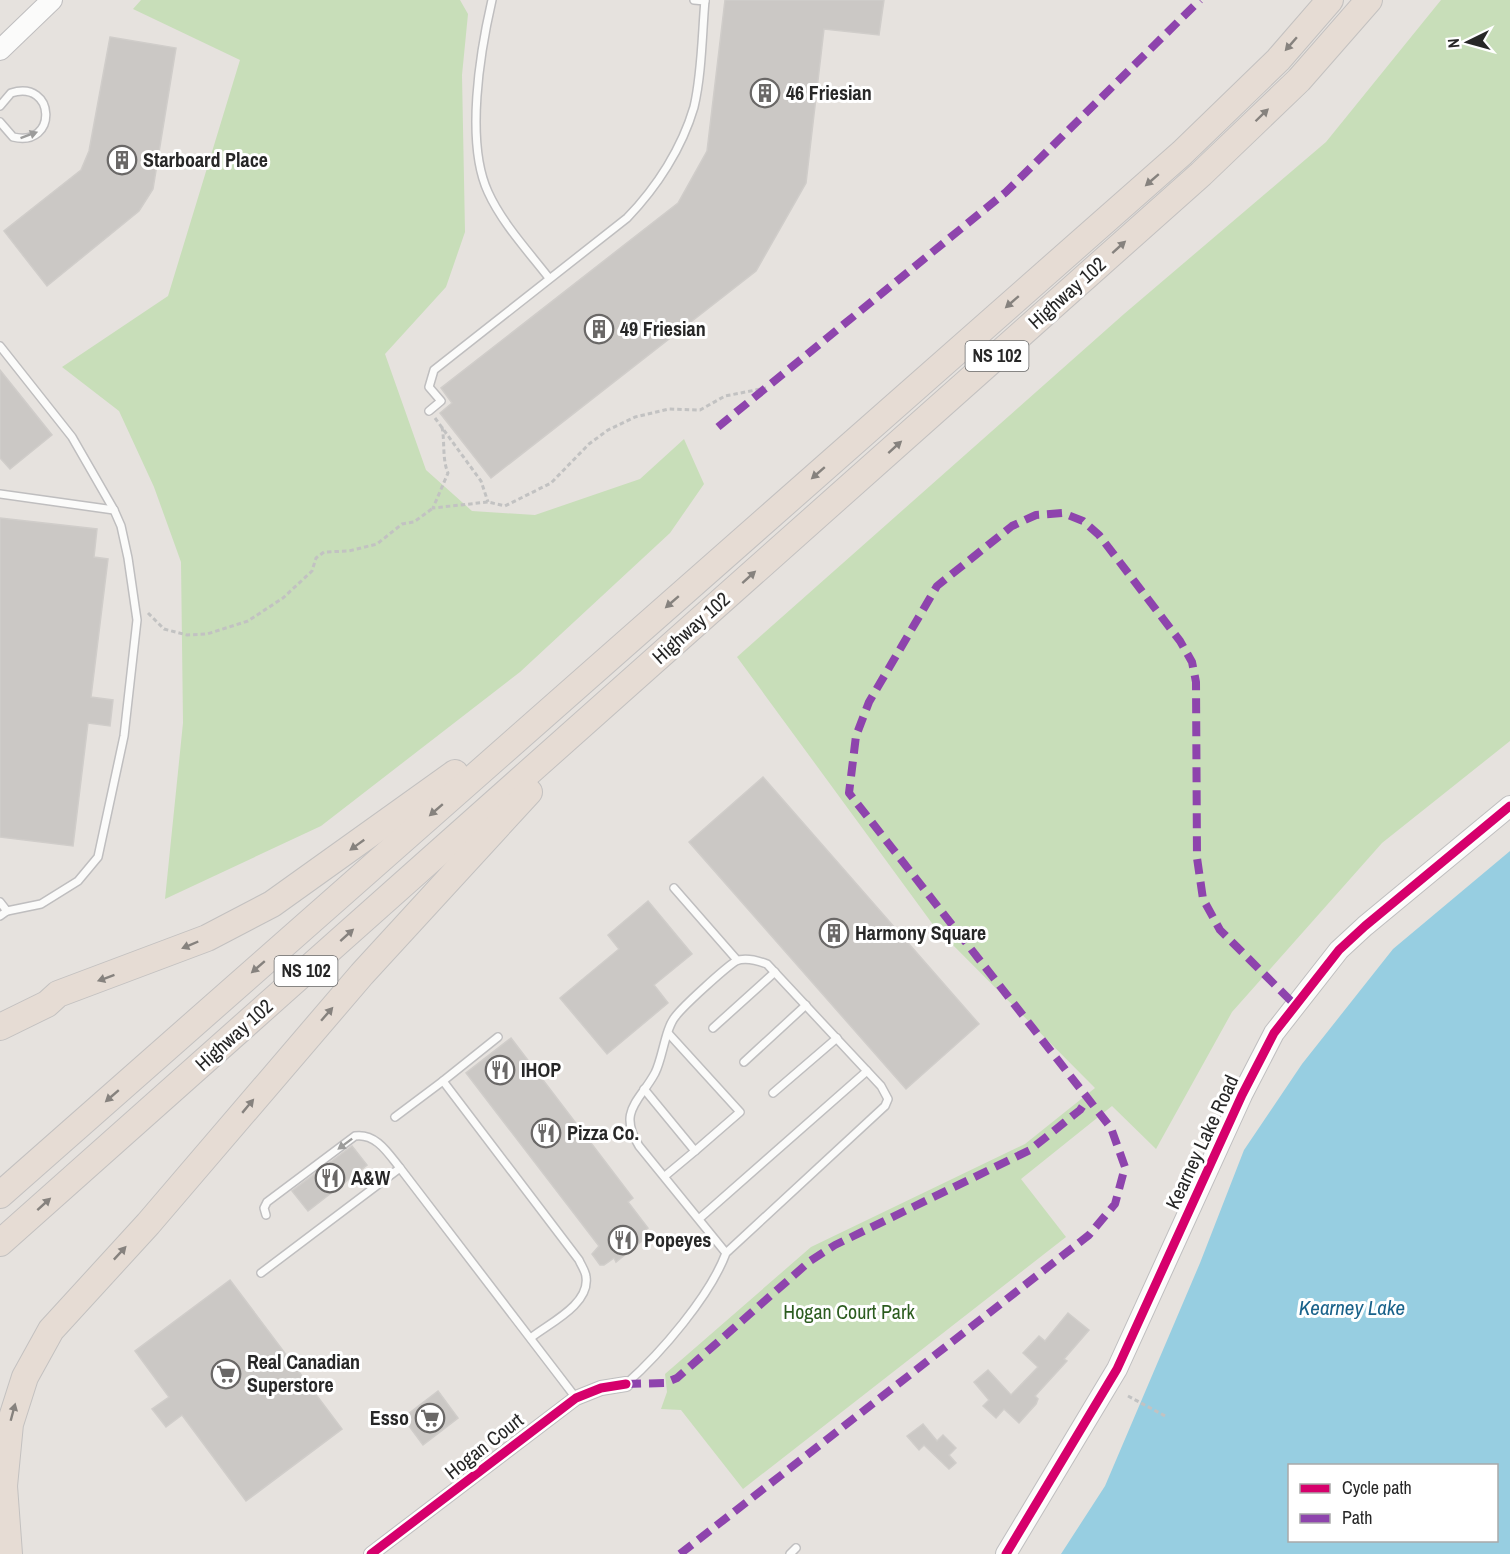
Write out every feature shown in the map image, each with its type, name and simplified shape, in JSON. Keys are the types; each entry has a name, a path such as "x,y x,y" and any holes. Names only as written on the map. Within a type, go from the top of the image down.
{"highway":[{"name":"Highway 102","path":"0,1195 1182,153 1278,60 1330,0"},
{"name":"Highway 102","path":"0,1243 1201,174 1299,80 1369,0"},
{"path":"0,1027 47,1004 58,994 207,938 272,904 326,868 590,674"},
{"path":"8,1554 4,1486 10,1424 25,1377 51,1330 148,1224 362,974 612,699"},
{"path":"0,1011 46,991 58,994"}],"main road":[{"path":"0,50 52,0"},
{"name":"Kearney Lake Road","path":"1006,1554 1117,1369 1242,1095 1275,1033 1317,976 1348,942 1510,806"},
{"path":"0,1546 8,1554"}],"street":[{"name":"Hogan Court","path":"371,1554 576,1398 602,1388 626,1384"}],"lane":[{"path":"492,0 482,41 476,117 479,159 487,191 504,218 549,278"},
{"path":"429,411 441,401 429,387 434,370 627,218 648,196 670,161 687,127 694,104 705,0 694,0"},
{"path":"0,106 12,93 27,91 41,99 46,115 41,130 28,138 13,137 0,122"},
{"path":"0,346 72,437 114,510 121,526 128,558 137,620 124,736 98,857 78,882 41,904 7,911 0,916"},
{"path":"0,494 114,510"},
{"path":"674,888 737,960"},
{"path":"0,902 7,911"},
{"path":"626,1384 649,1363 717,1276 726,1252 885,1106 888,1099 886,1092 775,972 767,964 755,960 737,960 674,1018 655,1073 633,1105 629,1121 632,1134 726,1252"},
{"path":"713,1028 775,972"},
{"path":"744,1062 806,1005"},
{"path":"665,1176 740,1112 669,1034"},
{"path":"395,1117 498,1037"},
{"path":"773,1093 837,1038"},
{"path":"700,1218 867,1071"},
{"path":"443,1081 579,1260 586,1276 585,1291 578,1302 532,1337"},
{"path":"644,1089 695,1151"},
{"path":"266,1215 264,1208 267,1202 355,1136 364,1135 375,1139 532,1337 576,1398"},
{"path":"261,1273 400,1168"}],"path":[{"path":"433,508 488,502 505,507 551,483 589,444 608,430 635,417 669,410 700,410 725,396 766,388"},
{"path":"429,411 481,481 488,502"},
{"path":"134,601 165,629 187,635 207,634 248,621 283,598 312,571 316,558 324,552 348,551 377,544 402,524 420,519 433,508 448,474 444,465 445,444 442,427"},
{"path":"1128,1396 1167,1417"}],"green space":[{"path":"141,0 460,0 468,14 462,75 465,232 446,287 385,354 426,470 472,511 535,515 640,479 684,439 704,484 670,533 520,672 321,826 165,899 183,723 181,562 154,487 119,411 62,367 168,296 240,60 133,9"},
{"name":"Hogan Court Park","path":"1441,0 1510,0 1510,741 1382,843 1232,1012 1156,1149 1112,1106 1021,1179 1066,1237 743,1489 681,1410 661,1409 667,1392 665,1374 811,1247 1025,1144 1095,1088 934,926 737,657 1124,314 1326,142"}],"water":[{"name":"Kearney Lake","path":"1510,851 1510,1554 1061,1554 1105,1486 1200,1263 1244,1150 1302,1064 1393,949"}],"building":[{"name":"49 Friesian","path":"725,0 884,0 879,35 824,29 806,183 756,271 491,478 440,413 452,403 441,388 678,203 707,151"},
{"name":"Starboard Place","path":"110,37 176,48 153,189 139,211 47,286 4,231 81,170 89,151"},
{"path":"0,370 52,435 10,469 0,458"},
{"path":"0,518 97,529 94,557 108,559 91,697 113,700 110,726 88,723 73,846 0,837"},
{"name":"Harmony Square","path":"763,777 979,1024 906,1089 689,842"},
{"path":"648,901 692,954 654,985 668,1003 607,1054 560,998 619,949 608,935"},
{"path":"511,1038 633,1198 628,1202 648,1228 643,1232 647,1237 616,1262 614,1258 600,1265 592,1254 599,1246 466,1073"},
{"name":"A&W","path":"352,1146 367,1165 308,1211 292,1191"},
{"name":"Real Canadian Superstore","path":"230,1280 342,1429 246,1501 182,1415 166,1427 152,1409 169,1397 135,1351"},
{"path":"1068,1313 1089,1330 1064,1359 1067,1361 1035,1396 1038,1399 1036,1404 1019,1423 1004,1409 996,1418 983,1406 989,1400 974,1382 988,1370 1011,1395 1038,1367 1023,1353 1039,1336 1045,1341"},
{"name":"Esso","path":"438,1391 458,1418 423,1445 403,1418"},
{"path":"923,1424 937,1441 943,1435 956,1448 949,1455 956,1463 949,1469 924,1445 919,1450 907,1436"}],"marked path":[{"path":"718,427 1006,192 1200,0"},
{"path":"680,1554 1089,1235 1115,1204 1125,1167 1111,1128 849,793 856,736 869,702 937,586 1012,526 1036,515 1063,513 1083,521 1099,535 1180,641 1192,662 1196,682 1197,858 1203,899 1220,930 1295,1005"},
{"path":"626,1384 665,1383 677,1378 810,1261 835,1245 1030,1150 1080,1110 1088,1098"}],"cycle path":[{"path":"1006,1554 1117,1369 1242,1095 1274,1033 1339,950 1510,806"},
{"path":"371,1554 576,1398 601,1388 626,1384"}],"place":[{"name":"46 Friesian","path":"765,93"},
{"name":"Starboard Place","path":"122,160"},
{"name":"49 Friesian","path":"599,329"},
{"name":"Harmony Square","path":"834,933"},
{"name":"IHOP","path":"500,1070"},
{"name":"Pizza Co.","path":"546,1133"},
{"name":"A&W","path":"330,1178"},
{"name":"Popeyes","path":"623,1240"},
{"name":"Real Canadian Superstore","path":"226,1374"},
{"name":"Esso","path":"430,1418"}]}
